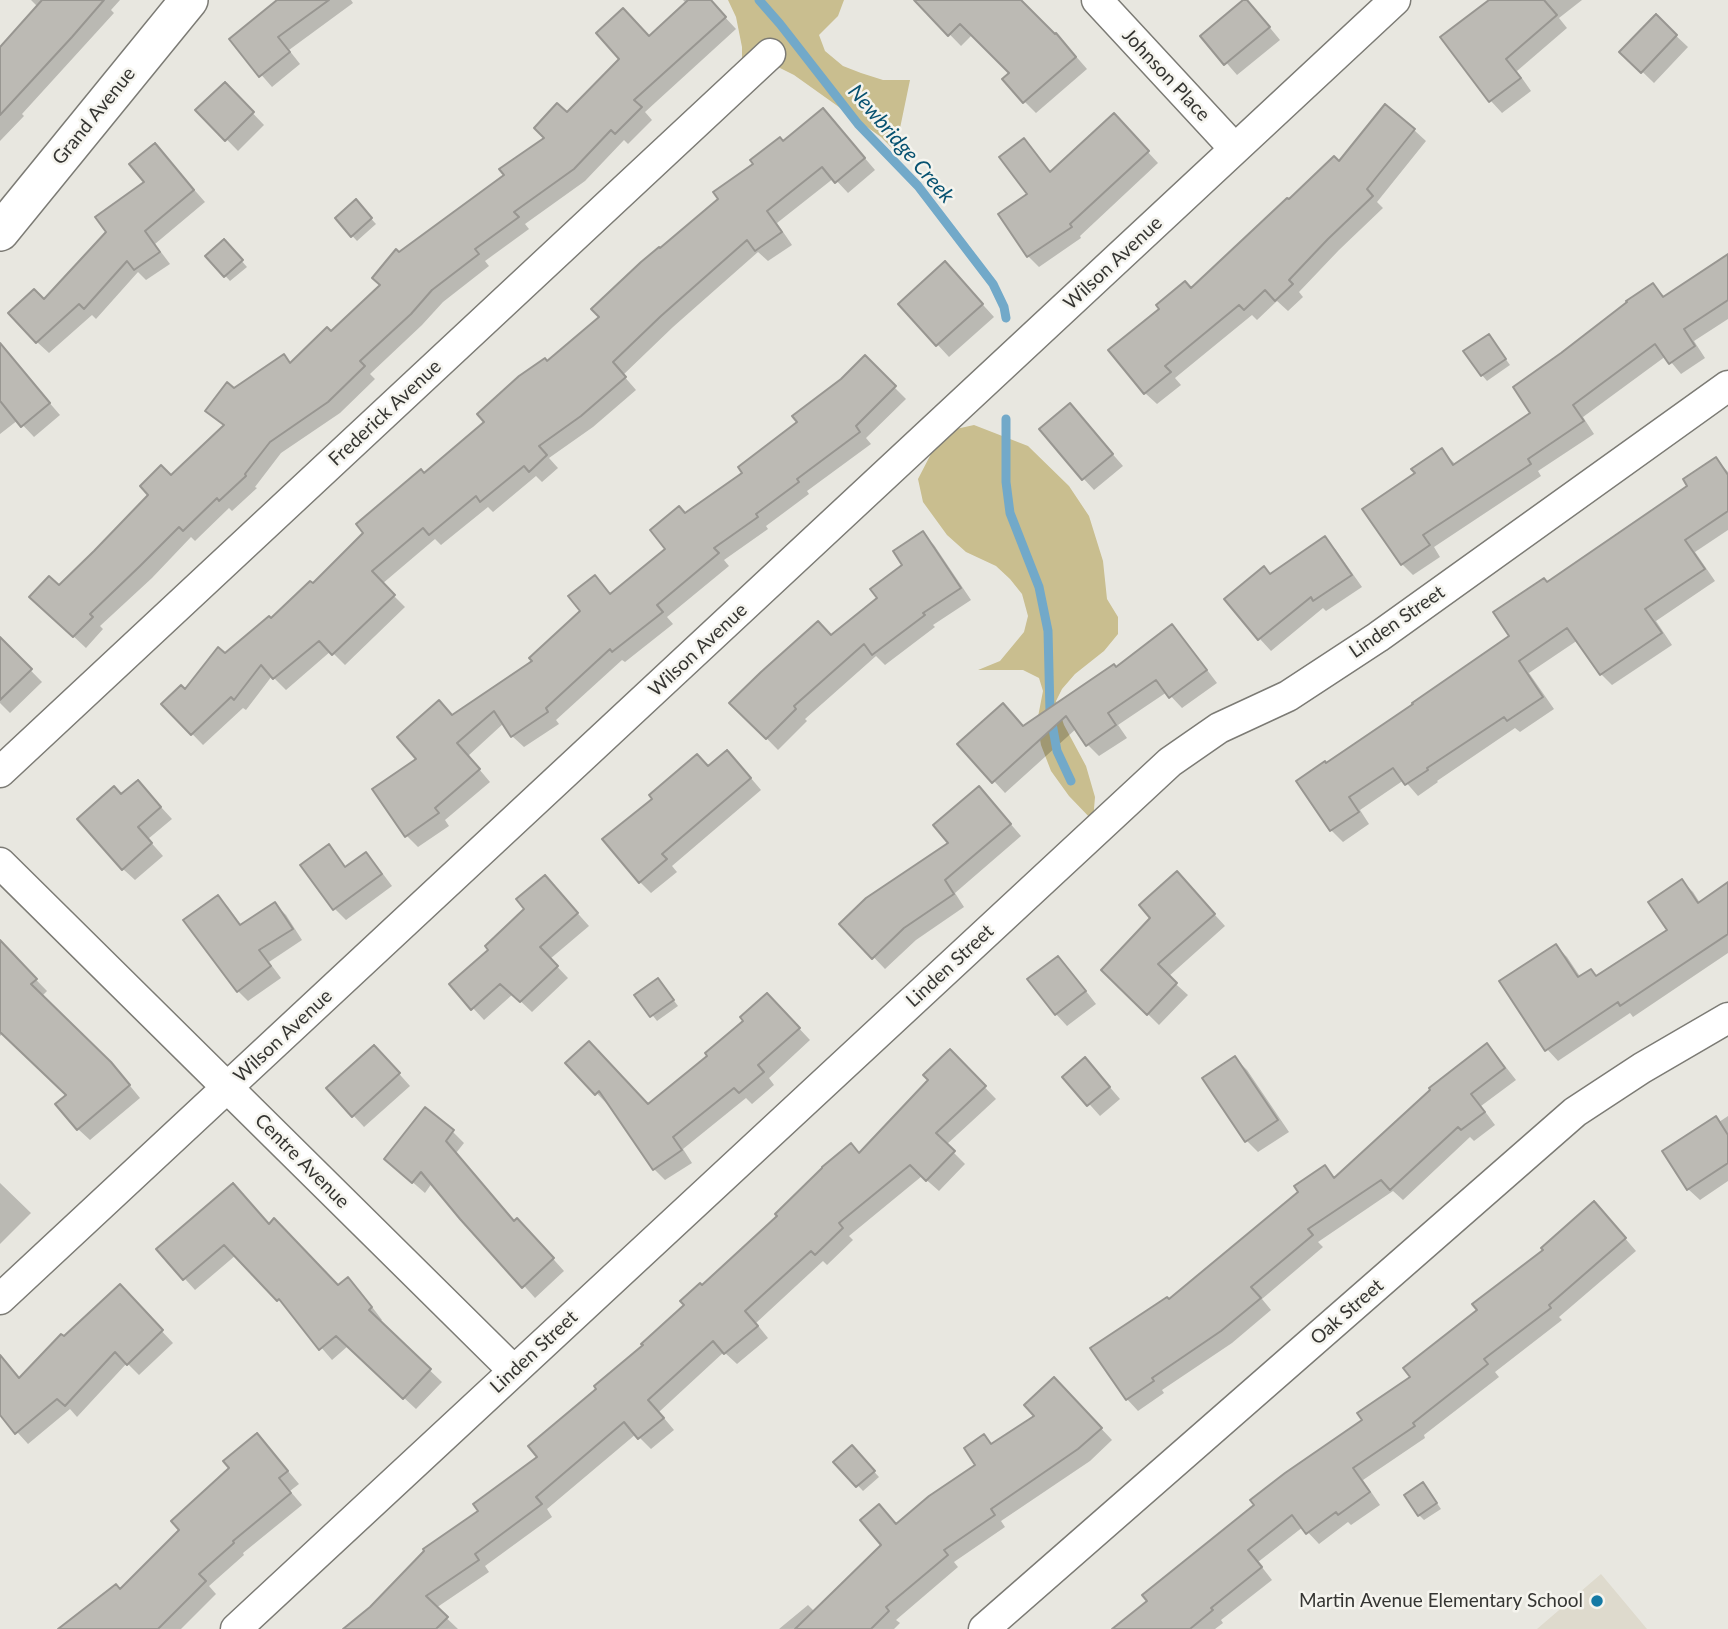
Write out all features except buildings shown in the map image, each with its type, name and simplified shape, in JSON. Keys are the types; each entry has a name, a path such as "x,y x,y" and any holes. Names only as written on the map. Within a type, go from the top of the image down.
{"street":[{"name":"Grand Avenue","path":"0,232 188,0"},
{"name":"Johnson Place","path":"1097,0 1235,149"},
{"name":"Wilson Avenue","path":"0,1299 1395,0"},
{"name":"Frederick Avenue","path":"0,772 770,54"},
{"name":"Linden Street","path":"236,1629 1170,762 1219,729 1288,696 1378,637 1728,386"},
{"name":"Centre Avenue","path":"0,863 513,1371"},
{"name":"Oak Street","path":"984,1629 1575,1112 1642,1068 1728,1018"}],"shaded area":[{"path":"728,0 844,0 838,16 819,35 825,51 843,66 861,73 883,80 910,80 899,133 906,162 881,137 794,75 776,66 742,69 742,47 736,17"},
{"path":"974,425 1028,446 1069,486 1089,516 1103,561 1107,599 1118,617 1118,634 1104,651 1075,674 1056,701 1064,725 1086,766 1095,797 1093,821 1069,796 1051,771 1041,745 1037,722 1043,691 1039,678 1023,670 978,670 1000,661 1024,632 1028,616 1022,594 996,566 966,552 947,535 923,502 918,479 933,450 956,429"},
{"name":"Martin Avenue Elementary School","path":"1601,1574 1647,1629 1537,1629"}],"waterway":[{"name":"Newbridge Creek","path":"759,0 858,124 918,186 993,284 1006,318"},
{"name":"Newbridge Creek","path":"1006,419 1006,482 1010,513 1039,587 1048,631 1050,712 1057,751 1071,781"}],"place":[{"name":"Martin Avenue Elementary School","path":"1597,1601"}]}
